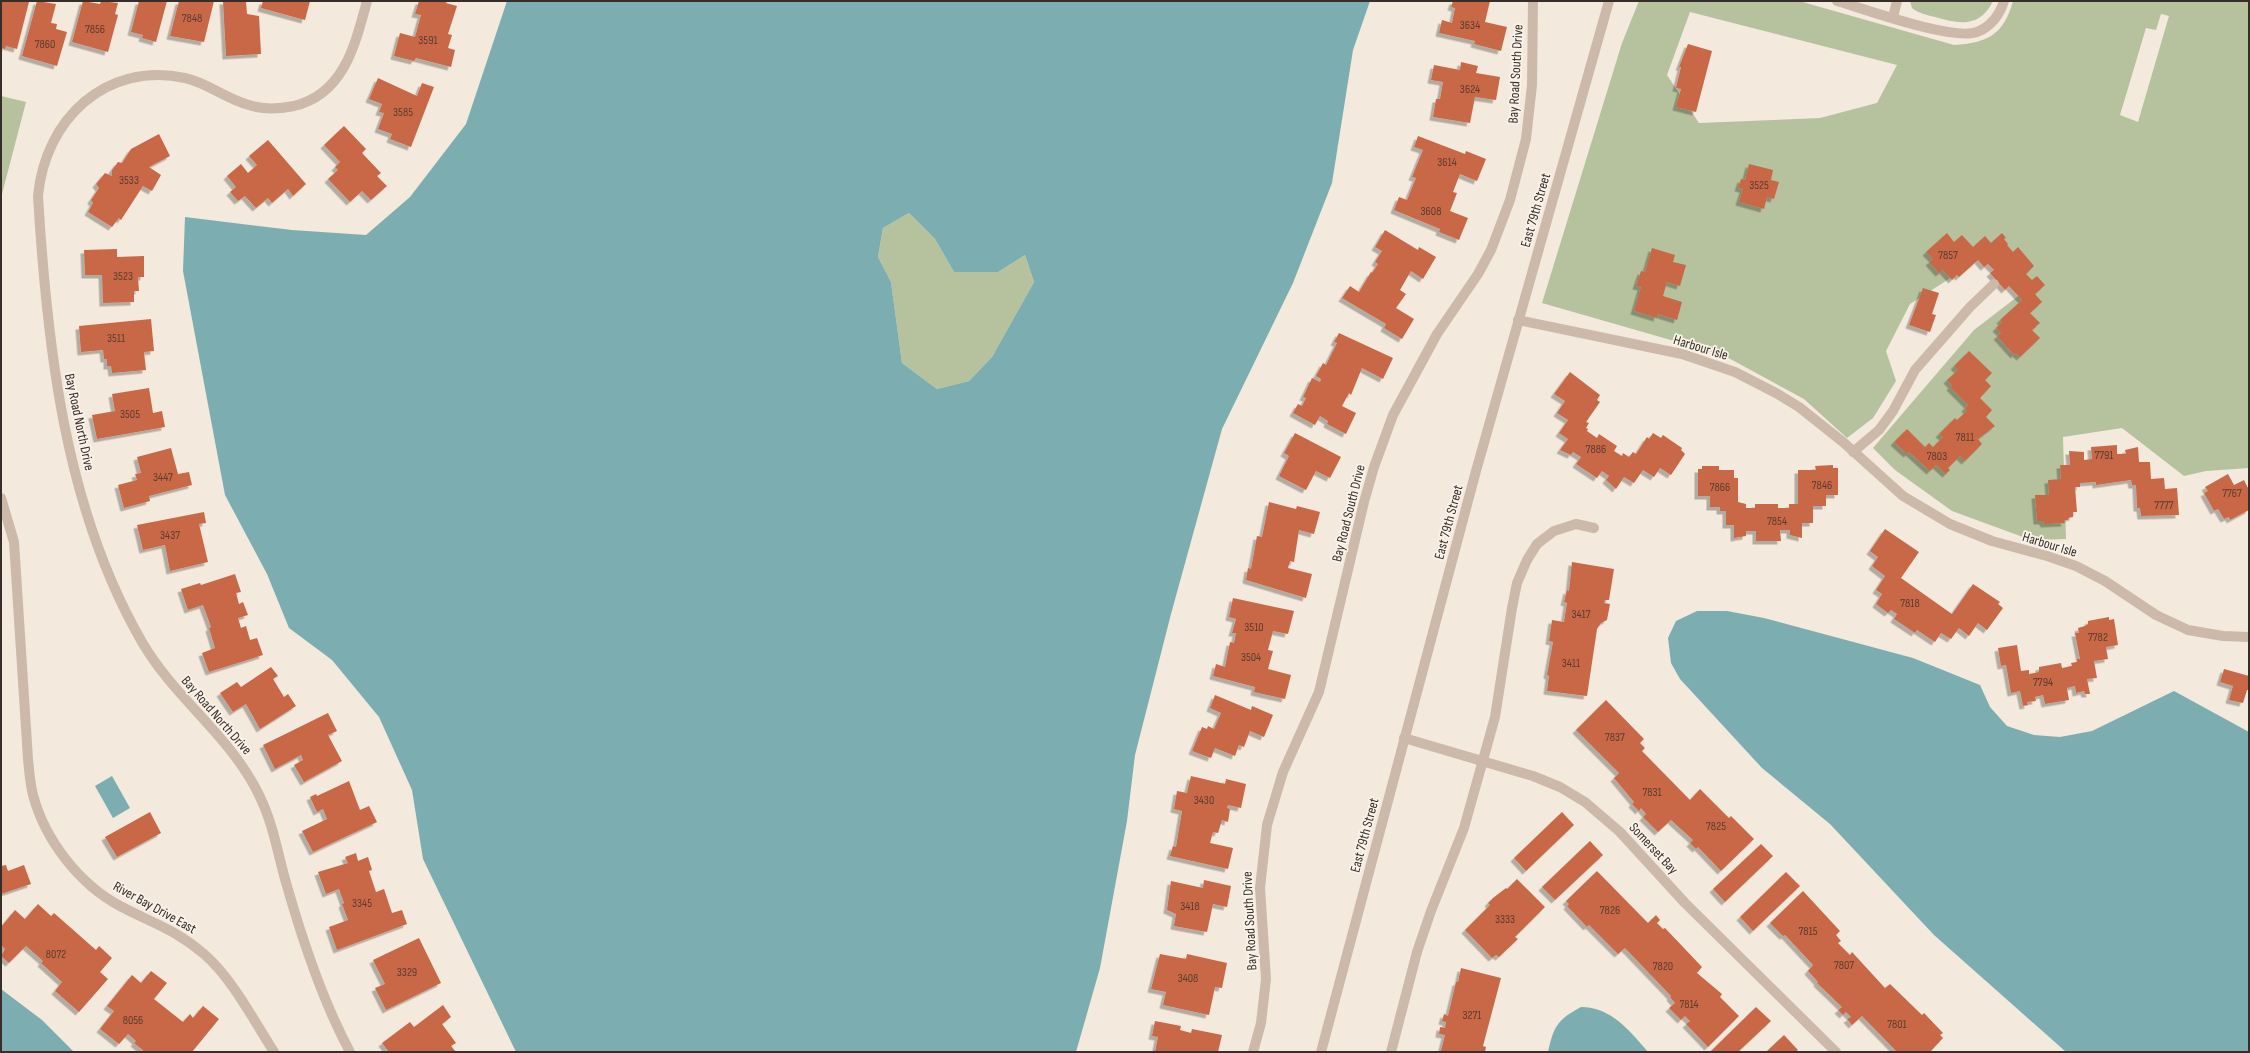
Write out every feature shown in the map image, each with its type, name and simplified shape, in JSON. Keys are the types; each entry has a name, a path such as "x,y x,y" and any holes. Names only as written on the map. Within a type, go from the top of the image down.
{"street":[{"name":"Bay Road North Drive","path":"350,1052 328,1004 302,936 286,884 276,840 259,795 234,754 180,695 152,659 134,628 111,580 82,494 59,398 46,309 38,196 40,178 47,152 54,136 76,108 106,88 131,79 166,76 201,83 250,106 279,108 302,104 330,87 346,65 354,48 367,1"},
{"name":"Bay Road South Drive","path":"1253,1052 1261,1023 1266,979 1260,888 1267,825 1283,772 1319,692 1364,502 1374,467 1393,415 1436,334 1478,274 1491,250 1510,200 1523,157 1532,85 1532,1"},
{"name":"East 79th Street","path":"1321,1052 1404,738 1518,320 1609,1"},
{"path":"1837,1 1947,32 1961,34 1976,32 1998,16 2004,1"},
{"path":"1893,17 1897,1"},
{"path":"1853,452 1879,430 1893,411 1915,370 1970,306 1994,284"},
{"name":"Harbour Isle","path":"1518,320 1682,354 1723,368 1784,397 1853,452 1903,496 1954,526 1992,541 2047,556 2076,566 2105,581 2156,615 2188,630 2223,636 2249,636"},
{"name":"River Bay Drive East","path":"1,498 14,542 28,759 33,794 46,828 70,865 97,890 120,906 162,924 179,934 206,955 224,976 274,1052"},
{"path":"1391,1052 1417,952 1430,911 1464,828 1495,717 1517,583 1527,560 1537,544 1554,531 1576,524 1594,528"},
{"name":"Somerset Bay","path":"1404,738 1551,783 1585,802 1600,813 1685,903 1836,1052"}],"green space":[{"path":"1639,1 1799,1 1954,45 1976,42 1993,35 2005,22 2013,1 2249,1 2249,468 2206,471 2184,476 2122,428 2063,437 2066,539 2031,540 1952,511 1895,470 1873,448 1974,330 2026,290 1997,248 1910,304 1886,351 1896,381 1873,418 1847,438 1804,399 1723,355 1542,303 1622,43","holes":["1690,12 1897,65 1877,103 1820,118 1699,123 1667,75","2161,14 2169,16 2138,122 2120,115 2146,28 2156,30"]},
{"path":"1910,1 1993,1 1988,10 1976,20 1961,22 1920,13 1912,8"},
{"path":"1,96 26,102 2,194 1,194"},
{"path":"909,213 935,239 954,272 998,272 1025,255 1034,282 992,357 969,381 937,389 902,363 891,282 878,257 883,228"}],"water":[{"path":"507,1 1370,1 1353,50 1332,183 1293,283 1222,429 1171,614 1135,755 1127,821 1100,968 1076,1052 516,1052 423,859 412,790 379,717 332,660 289,628 267,574 225,495 183,271 185,217 292,230 366,235 410,197 466,124","holes":["909,213 935,239 954,272 998,272 1025,255 1034,282 992,357 969,381 937,389 902,363 891,282 878,257 883,228"]},
{"path":"1697,611 1727,611 1764,618 1913,658 1980,685 1990,707 2007,726 2034,735 2060,737 2092,731 2174,691 2249,732 2249,1052 2066,1052 1934,935 1830,824 1762,768 1680,679 1671,663 1668,638 1676,621"},
{"path":"112,776 130,808 113,818 95,786"},
{"path":"1,989 42,1020 74,1052 1,1052"},
{"path":"1581,1007 1602,1011 1611,1016 1627,1029 1648,1052 1548,1052 1552,1036 1558,1025 1567,1016"}],"building":[{"path":"1,1 29,2 17,49 6,46 5,49 1,48"},
{"path":"37,1 56,4 51,23 57,24 56,29 67,32 57,66 22,56"},
{"path":"83,1 100,4 101,1 118,3 115,14 118,15 108,52 72,42"},
{"path":"139,1 167,1 156,42 142,38 143,35 131,32"},
{"path":"179,1 214,1 204,42 170,36"},
{"path":"223,1 246,1 247,14 259,16 261,54 226,56"},
{"path":"263,1 310,1 305,20 261,8"},
{"path":"419,1 447,1 446,3 457,6 448,34 452,35 448,48 455,50 451,67 416,58 414,61 394,56 400,33 415,37 421,15 415,14"},
{"path":"1453,1 1490,1 1485,22 1507,27 1501,51 1474,44 1475,41 1439,33 1442,20 1452,23 1455,8 1451,7"},
{"path":"1688,44 1712,51 1696,112 1676,107 1681,89 1676,88 1681,67 1679,67"},
{"path":"1461,62 1478,66 1476,73 1500,77 1496,100 1475,97 1470,123 1433,117 1436,99 1440,99 1443,82 1431,80 1434,65 1460,70"},
{"path":"378,78 417,96 422,83 434,87 411,147 390,139 392,134 378,129 384,113 379,112 382,104 369,99"},
{"path":"344,126 366,149 362,153 381,173 377,176 387,186 371,200 362,191 350,202 328,179 338,170 335,167 340,162 324,145"},
{"path":"159,134 170,156 149,167 161,175 152,191 143,186 121,220 119,218 112,227 88,212 93,203 91,200 99,188 96,184 105,173 112,176 112,170 118,162 122,163 131,149"},
{"path":"1418,136 1465,154 1466,151 1486,159 1477,181 1460,174 1453,192 1457,193 1450,211 1468,218 1459,240 1439,232 1440,229 1394,210 1399,197 1407,200 1416,178 1412,177 1423,150 1414,147"},
{"path":"268,140 306,184 293,196 288,189 272,203 268,198 256,208 245,196 238,201 230,192 236,187 227,176 241,164 248,173 257,165 249,156"},
{"path":"1749,164 1773,170 1771,180 1779,182 1774,199 1767,197 1764,209 1739,202 1743,189 1738,188 1741,179 1745,180"},
{"path":"1385,230 1418,250 1419,247 1436,257 1423,279 1411,271 1400,290 1406,294 1396,308 1414,319 1402,339 1384,328 1386,324 1342,298 1350,286 1359,292 1371,272 1372,273 1378,264 1375,262 1382,251 1375,247"},
{"path":"1947,233 1954,242 1962,235 1973,247 1985,236 1991,243 2002,233 2006,238 2004,239 2008,244 2007,245 2013,252 2018,247 2034,266 2026,274 2032,280 2037,276 2045,285 2035,294 2042,302 2030,313 2040,323 2032,330 2040,338 2020,357 2016,353 2014,355 1997,336 2001,333 1996,328 2002,322 2000,320 2022,300 2009,286 2005,290 1990,273 1994,270 1988,264 1984,267 1978,260 1959,277 1957,275 1952,280 1943,270 1939,273 1929,262 1933,259 1926,252"},
{"path":"1652,248 1675,255 1673,262 1686,265 1680,286 1667,282 1663,296 1682,302 1677,320 1658,314 1657,318 1634,311 1641,287 1636,286 1641,271 1645,272"},
{"path":"117,249 117,257 144,256 144,277 138,277 139,291 134,291 134,302 103,303 102,275 85,275 84,250"},
{"path":"1923,288 1939,293 1932,314 1936,315 1930,332 1909,325"},
{"path":"151,319 154,351 144,352 146,370 112,373 111,366 107,366 107,359 104,359 103,350 81,352 79,326"},
{"path":"1339,333 1393,358 1383,379 1362,368 1351,395 1349,393 1342,406 1356,413 1346,434 1327,424 1328,421 1320,416 1315,425 1293,413 1298,404 1302,406 1306,398 1303,397 1312,378 1320,382 1321,379 1316,376 1323,363 1326,365 1337,343 1334,342"},
{"path":"1969,351 1992,373 1985,380 1991,386 1980,398 1992,410 1986,417 1995,426 1978,439 1982,444 1965,461 1960,456 1948,468 1950,470 1946,474 1936,465 1930,471 1909,452 1907,454 1894,442 1907,429 1925,447 1929,443 1933,447 1943,437 1939,434 1955,418 1957,420 1967,411 1965,408 1968,405 1950,387 1952,385 1947,380 1958,370 1954,366"},
{"path":"1570,372 1600,395 1597,400 1600,402 1586,422 1589,423 1586,428 1588,429 1587,431 1597,438 1599,434 1617,446 1614,451 1622,456 1623,453 1629,457 1633,452 1636,454 1647,437 1649,439 1653,433 1661,438 1663,435 1682,448 1681,450 1685,454 1671,475 1660,468 1654,477 1643,470 1634,483 1624,477 1616,489 1606,480 1609,476 1602,471 1597,478 1576,464 1581,457 1573,452 1571,455 1560,450 1568,439 1559,433 1568,420 1557,413 1565,401 1554,394"},
{"path":"149,388 153,413 162,411 165,427 97,439 92,415 115,411 112,394"},
{"path":"1295,433 1341,457 1330,478 1316,471 1306,490 1279,476 1289,456 1284,453"},
{"path":"2117,445 2117,454 2126,454 2125,450 2138,447 2139,462 2150,462 2151,479 2164,478 2165,489 2177,488 2179,515 2141,516 2140,508 2137,508 2136,485 2132,485 2131,480 2096,485 2096,482 2080,483 2080,487 2075,487 2077,512 2073,512 2073,517 2068,518 2068,520 2064,520 2065,523 2044,524 2043,521 2037,521 2035,495 2049,495 2048,480 2061,479 2060,465 2070,465 2069,451 2084,452 2084,460 2092,459 2091,447"},
{"path":"171,448 178,474 189,472 192,485 149,496 150,501 124,508 118,485 137,480 135,474 141,473 137,457"},
{"path":"1833,465 1833,468 1838,468 1838,495 1826,495 1826,506 1813,506 1813,523 1802,523 1802,538 1790,535 1790,530 1780,530 1781,541 1756,541 1756,531 1746,531 1746,536 1734,538 1734,525 1726,525 1726,511 1720,511 1720,507 1710,507 1710,496 1698,496 1698,469 1702,469 1702,466 1719,466 1719,470 1734,470 1734,478 1738,478 1738,502 1746,504 1746,508 1755,508 1755,504 1778,504 1778,508 1789,508 1789,504 1798,504 1798,470 1816,470 1815,466"},
{"path":"2228,474 2234,485 2244,480 2249,490 2249,510 2230,520 2229,517 2224,519 2218,509 2214,511 2204,493 2208,491 2205,487"},
{"path":"1269,502 1296,509 1297,506 1320,512 1314,534 1299,530 1294,562 1290,561 1288,568 1312,574 1306,598 1246,580 1248,568 1251,569 1257,536 1262,537"},
{"path":"204,512 206,523 199,524 208,562 170,571 165,545 143,550 137,525"},
{"path":"1885,529 1919,552 1901,578 1952,614 1973,584 2000,602 1998,604 2003,608 1987,630 1978,623 1969,636 1959,628 1951,639 1941,633 1935,642 1917,630 1915,633 1894,619 1897,614 1891,610 1888,613 1876,604 1882,594 1876,590 1885,576 1872,566 1878,557 1870,551"},
{"path":"1572,562 1614,569 1609,600 1605,600 1604,603 1610,604 1607,620 1601,623 1597,629 1587,696 1547,691 1549,676 1547,675 1553,642 1549,641 1552,620 1564,622 1567,603 1564,602 1567,590 1569,591"},
{"path":"235,574 241,592 236,593 239,604 243,602 248,615 238,618 241,628 246,626 250,640 257,638 263,655 209,672 202,653 215,648 209,628 211,627 203,605 188,610 181,589 200,583 201,585"},
{"path":"1233,598 1294,611 1288,634 1273,631 1268,650 1273,651 1268,669 1291,675 1285,699 1254,692 1255,687 1213,676 1216,664 1225,667 1230,642 1234,643 1236,633 1232,633 1236,619 1229,617"},
{"path":"2109,617 2109,620 2114,619 2118,645 2106,647 2108,659 2094,661 2097,678 2087,679 2090,694 2085,694 2084,691 2076,693 2075,686 2067,688 2069,700 2045,704 2043,695 2035,697 2036,701 2027,702 2028,705 2023,706 2020,691 2011,693 2006,665 2001,666 1998,648 2017,645 2021,671 2029,670 2029,674 2039,672 2039,667 2061,663 2062,668 2072,666 2071,663 2077,662 2077,659 2080,659 2075,633 2079,633 2078,628 2088,624 2088,621"},
{"path":"271,667 278,676 273,679 284,697 288,694 296,706 260,729 246,704 233,712 220,693 237,682 241,687"},
{"path":"2224,669 2249,676 2249,690 2247,690 2243,703 2229,700 2233,686 2220,682"},
{"path":"1215,695 1251,710 1252,706 1273,715 1264,737 1250,731 1244,747 1239,745 1235,756 1215,748 1211,758 1192,751 1202,727 1207,729 1208,726 1214,729 1221,713 1210,708"},
{"path":"1606,700 1644,739 1640,743 1645,748 1642,751 1690,800 1700,789 1729,818 1731,816 1754,839 1721,871 1698,847 1696,849 1690,843 1693,840 1671,820 1658,832 1643,817 1646,814 1641,808 1639,811 1632,804 1634,802 1614,778 1619,773 1576,730"},
{"path":"328,713 337,731 328,735 342,761 304,782 294,765 303,760 301,755 275,769 263,745"},
{"path":"1191,776 1225,784 1226,779 1246,784 1241,808 1228,805 1227,808 1230,809 1228,822 1222,820 1218,833 1213,832 1210,843 1233,848 1228,869 1170,856 1173,846 1176,847 1182,811 1174,809 1177,791 1187,793"},
{"path":"349,781 360,810 369,806 377,822 313,852 302,831 327,819 323,809 317,812 310,797 316,794 317,796"},
{"path":"150,812 161,833 117,857 105,837"},
{"path":"1562,812 1574,825 1526,871 1514,858"},
{"path":"1590,841 1603,855 1555,900 1542,887"},
{"path":"1761,844 1773,856 1725,902 1713,889"},
{"path":"356,853 358,861 368,857 372,870 369,871 376,892 384,889 392,913 402,910 407,924 337,950 329,927 348,920 342,904 344,903 339,889 326,894 318,872 348,863 345,857"},
{"path":"6,865 8,871 24,865 31,884 1,894 1,866"},
{"path":"1597,871 1648,923 1656,915 1660,920 1657,923 1663,929 1665,928 1702,967 1697,973 1722,994 1720,997 1739,1016 1708,1047 1686,1024 1690,1021 1685,1016 1681,1020 1669,1008 1675,1003 1670,997 1671,996 1625,948 1618,954 1589,925 1587,927 1567,906 1569,904 1566,901"},
{"path":"1786,872 1800,886 1753,931 1740,917"},
{"path":"1517,879 1545,907 1515,937 1518,939 1499,957 1496,955 1492,958 1465,930 1490,905 1488,903 1493,898 1506,888 1507,889"},
{"path":"1204,880 1231,886 1227,907 1213,904 1207,932 1174,926 1176,914 1167,910 1171,881 1203,888"},
{"path":"1803,891 1840,931 1836,935 1841,941 1838,943 1850,955 1852,952 1885,988 1890,984 1922,1015 1924,1013 1943,1033 1940,1035 1943,1038 1930,1052 1897,1052 1862,1016 1852,1025 1847,1019 1851,1017 1846,1012 1843,1015 1838,1010 1842,1007 1817,983 1818,982 1808,971 1813,965 1785,935 1783,936 1770,923"},
{"path":"38,904 51,916 54,913 96,950 99,946 112,958 100,972 108,979 79,1012 55,991 62,982 41,963 43,961 26,946 9,963 1,956 5,949 1,945 1,927 15,910 25,919"},
{"path":"419,938 441,983 386,1010 375,988 385,984 373,960"},
{"path":"1160,954 1186,959 1187,954 1227,963 1222,988 1215,987 1209,1015 1163,1005 1166,992 1151,989"},
{"path":"1461,968 1501,978 1483,1046 1486,1047 1485,1052 1441,1051 1445,1035 1439,1034 1440,1027 1445,1028 1446,1022 1442,1021 1444,1014 1448,1016"},
{"path":"151,971 167,983 154,999 183,1022 190,1014 193,1018 203,1006 219,1019 192,1052 145,1052 134,1043 136,1041 128,1034 119,1044 100,1029 114,1011 107,1006 132,975 141,983"},
{"path":"443,1005 451,1017 442,1024 456,1043 451,1046 456,1052 389,1052 382,1043 410,1022 414,1027"},
{"path":"1756,1007 1771,1021 1738,1052 1710,1052"},
{"path":"1155,1021 1181,1026 1180,1030 1191,1033 1192,1029 1222,1035 1218,1052 1155,1052 1158,1037 1152,1036"},
{"path":"1784,1035 1798,1050 1795,1052 1766,1052"}]}
